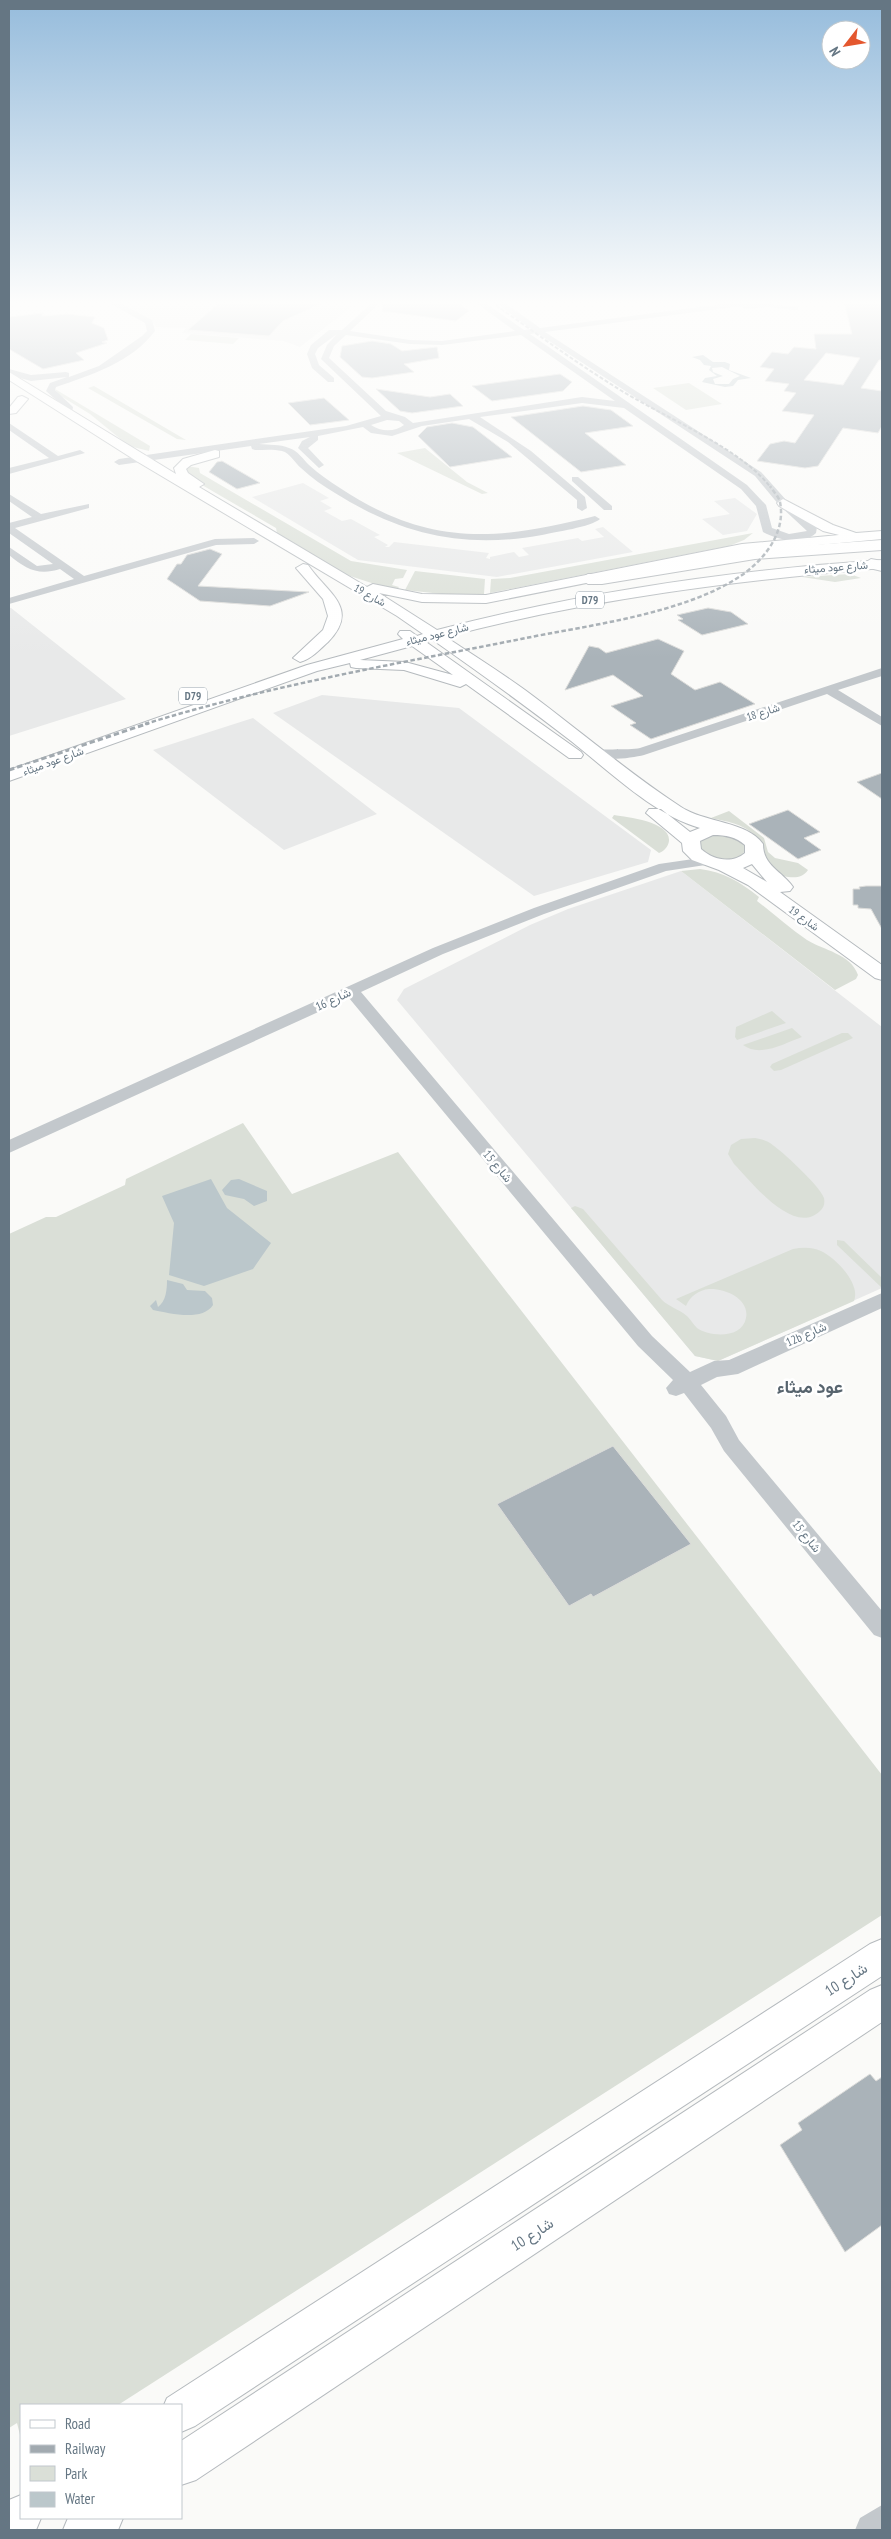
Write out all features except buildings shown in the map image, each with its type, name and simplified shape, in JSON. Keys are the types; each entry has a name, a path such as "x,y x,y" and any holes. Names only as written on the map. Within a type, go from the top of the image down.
{"highway":[{"path":"588,579 602,579 749,551 880,539"}],"main road":[{"name":"شارع 19","path":"83,420 146,461 330,571 428,626 519,693 620,772 687,818 721,829 738,832 750,840 754,844 754,854 761,866 772,878 882,959"},
{"path":"125,448 151,452 184,453"},
{"path":"107,454 126,466"},
{"path":"215,454 184,464 179,470 182,475 213,493 217,503"},
{"name":"شارع 19","path":"167,490 303,568 339,592"},
{"path":"783,503 836,531 880,539"},
{"path":"749,551 761,538 765,526"},
{"name":"شارع عود ميثاء","path":"458,613 519,598 739,562 882,552"},
{"name":"شارع عود ميثاء","path":"412,640 392,630 527,612 747,576 878,565"},
{"path":"303,568 329,598 336,614 335,621 328,634 306,663"},
{"path":"330,571 383,591 422,598 454,600 501,596 588,579"},
{"path":"428,626 504,608 593,591 612,583"},
{"path":"519,693 523,690 520,681 473,647 469,639 478,630 516,619 527,612"},
{"name":"شارع عود ميثاء","path":"9,760 306,663 412,640 428,626"},
{"path":"412,640 577,756 691,844 702,832 721,829"},
{"name":"شارع عود ميثاء","path":"9,776 306,663 356,641"},
{"path":"306,663 364,663 405,666 447,677 484,692"},
{"name":"شارع 19","path":"691,844 696,854 754,881 882,974"},
{"path":"716,863 743,862 754,854"},
{"name":"شارع 10","path":"182,2411 882,1956"},
{"name":"شارع 10","path":"182,2465 882,2002"},
{"path":"9,2525 20,2517"},
{"path":"84,2530 100,2519"}],"street":[{"path":"126,466 184,453 347,429 378,420"},
{"path":"402,420 406,422 408,427"},
{"path":"146,461 215,454 374,431 394,432 408,427 445,420"},
{"path":"481,420 580,497 584,502 580,510 582,516 595,519"},
{"path":"255,447 287,450 327,484 383,517 395,528 445,537 500,538 567,527 611,516 612,511 599,498 502,420"},
{"path":"650,420 751,493 761,505 765,526 773,534 794,537 811,533 812,529 809,525 783,503 758,474 675,420"},
{"path":"368,422 367,428 374,431"},
{"path":"9,426 57,459"},
{"path":"506,438 513,437 527,446 537,448"},
{"path":"316,438 303,446 306,453 330,475 402,516 424,524 466,532 525,526 557,520 595,505 608,508"},
{"path":"9,471 80,453"},
{"path":"327,484 336,483 360,497 370,498"},
{"path":"9,497 40,518"},
{"path":"10,529 40,518 85,506"},
{"path":"358,517 383,517"},
{"path":"10,529 82,580"},
{"path":"215,542 228,532"},
{"path":"489,546 500,538"},
{"path":"9,601 215,542 254,541"},
{"path":"9,550 37,570 48,570 63,565"},
{"name":"شارع 18","path":"596,753 627,755 644,751 882,672"},
{"path":"829,690 882,722"},
{"name":"شارع 18","path":"620,772 631,759 644,751"},
{"name":"شارع 16","path":"664,867 691,844"},
{"name":"شارع 16","path":"9,1147 438,951 664,867 716,863"},
{"name":"شارع 15","path":"351,990 645,1341 649,1355 685,1390 714,1434 731,1444 882,1628"},
{"name":"12b شارع","path":"685,1390 724,1377 731,1368 882,1300"},
{"path":"872,2530 882,2522"}],"shaded area":[{"path":"303,483 329,498 320,501 332,508 324,511 342,521 351,519 380,535 374,537 388,545 385,547 389,547 394,542 489,553 486,558 490,559 490,557 514,552 519,557 529,555 522,548 578,538 582,541 604,537 595,529 603,527 633,552 497,577 358,560 252,497"},
{"path":"735,498 757,514 747,531 723,535 702,519 730,514 714,501"},
{"path":"9,608 11,608 126,699 9,736"},
{"path":"322,695 459,708 651,850 648,862 534,896 273,713"},
{"path":"253,718 377,814 284,850 153,750"},
{"path":"681,871 882,1027 882,1288 718,1361 695,1356 397,1000 404,989 530,925 568,909"}],"green space":[{"path":"98,420 107,420 150,446 149,451 129,446"},
{"path":"145,420 153,420 186,440 177,439"},
{"path":"425,448 467,482 488,493 482,494 397,453"},
{"path":"187,466 199,468 200,473 351,561 407,570 403,578 395,579 392,585 399,587 396,591 347,575 277,533 276,528 190,478 185,470"},
{"path":"753,533 744,540 729,546 490,593 491,579 510,578"},
{"path":"415,571 485,579 484,594 442,594 405,590"},
{"path":"850,574 861,578 835,582 802,577"},
{"path":"729,811 764,838 768,852 775,858 798,863 808,870 802,876 788,877 772,870 767,865 758,841 750,831 734,824 711,818"},
{"path":"614,815 648,822 663,829 668,835 667,847 659,853 612,818"},
{"path":"710,835 732,836 744,843 745,851 740,856 728,860 709,855 698,848 700,840"},
{"path":"700,869 724,875 745,887 759,897 757,901 807,940 843,957 854,968 858,975 856,979 835,990 681,871"},
{"path":"772,1011 786,1023 737,1040 735,1037 736,1027"},
{"path":"792,1028 802,1037 765,1050 750,1049 743,1045"},
{"path":"842,1033 848,1033 853,1038 781,1070 774,1071 770,1067 772,1064"},
{"path":"243,1123 292,1194 398,1152 882,1775 882,1915 120,2404 20,2404 20,2435 17,2423 9,2428 9,1234 46,1217 56,1217 125,1185 126,1179"},
{"path":"755,1138 766,1141 775,1147 808,1177 824,1198 824,1205 821,1210 809,1217 798,1217 785,1212 773,1204 734,1164 728,1154 731,1145 741,1139"},
{"path":"575,1206 583,1209 662,1300 684,1314 697,1328 703,1331 725,1334 738,1330 746,1318 744,1305 735,1296 715,1289 698,1292 692,1296 686,1306 676,1299 793,1249 814,1249 827,1254 833,1259 851,1280 855,1294 854,1301 718,1361 695,1356 571,1208"},
{"path":"837,1240 844,1241 882,1278 882,1288 837,1245"}],"water":[{"path":"211,1179 227,1208 271,1243 253,1269 204,1286 169,1275 174,1223 162,1196"},
{"path":"239,1179 267,1191 267,1201 254,1206 244,1199 225,1195 222,1190 231,1180"},
{"path":"167,1280 183,1284 187,1290 205,1291 212,1298 213,1305 208,1310 193,1315 153,1310 150,1306 156,1300 158,1307 161,1305 166,1291"}],"railway":[{"path":"675,420 720,445 740,459 771,488"},
{"path":"145,724 191,710 285,687 606,623 665,609 693,599 719,588 742,575 766,553 777,534 781,513 779,500 770,486"},
{"path":"9,770 149,723"}],"district":[{"name":"عود ميثاء","path":"810,1386"}]}
